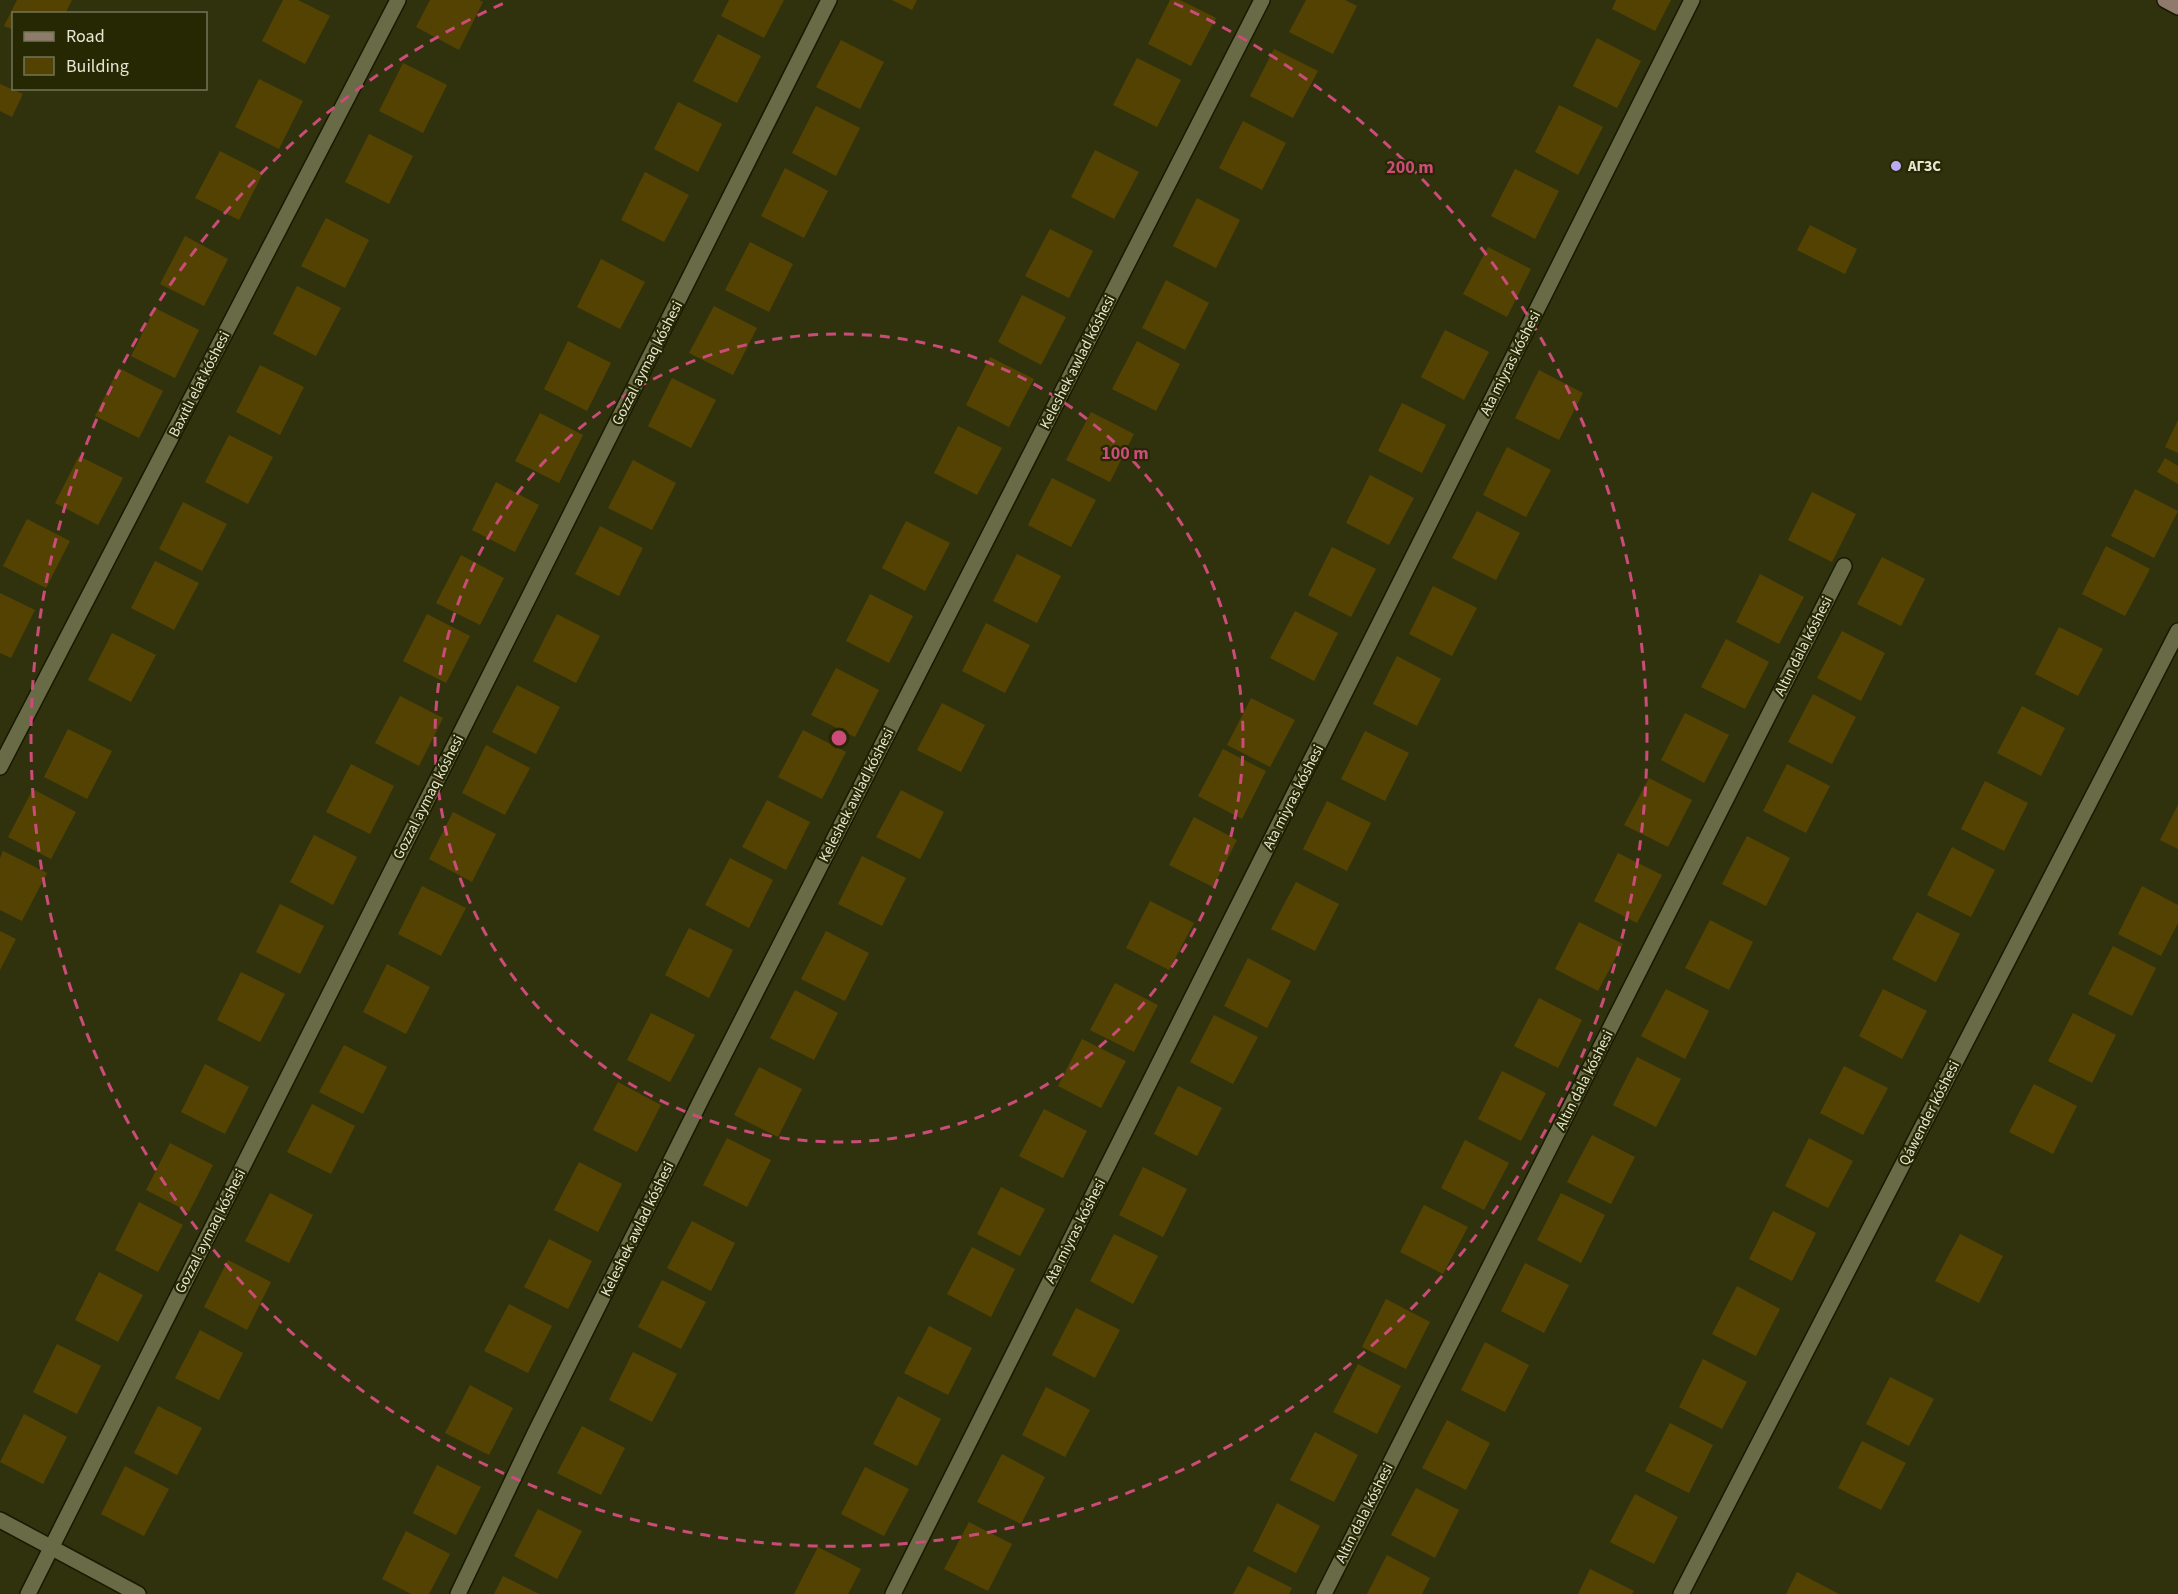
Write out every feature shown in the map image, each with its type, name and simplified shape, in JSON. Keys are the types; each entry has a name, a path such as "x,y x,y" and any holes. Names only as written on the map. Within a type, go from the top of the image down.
{"street":[{"name":"Baxıtlı elat kóshesi","path":"0,767 398,0"},
{"name":"Gozzal aymaq kóshesi","path":"28,1594 829,0"},
{"name":"Keleshek awlad kóshesi","path":"458,1594 535,1433 703,1096 1262,0"},
{"name":"Ata miyras kóshesi","path":"893,1594 1692,0"},
{"path":"2164,0 2178,7"},
{"name":"Altın dala kóshesi","path":"1323,1594 1844,566"},
{"name":"Qáwender kóshesi","path":"1681,1594 2178,631"},
{"path":"0,1520 138,1594"}],"building":[{"path":"17,0 72,0 66,12 12,12 12,29 4,26"},
{"path":"283,0 298,0 330,16 305,64 262,41"},
{"path":"430,0 479,0 483,2 459,50 416,27"},
{"path":"729,0 784,0 764,38 721,16"},
{"path":"892,0 917,0 912,10"},
{"path":"1170,0 1180,0 1216,18 1191,66 1148,44"},
{"path":"1306,0 1345,0 1357,6 1333,54 1289,32"},
{"path":"1616,0 1671,0 1655,31 1612,9"},
{"path":"718,34 761,56 737,103 693,81"},
{"path":"1597,38 1641,61 1617,108 1573,86"},
{"path":"841,40 884,62 860,109 816,87"},
{"path":"1274,49 1318,71 1293,118 1250,96"},
{"path":"1137,58 1181,80 1157,127 1113,105"},
{"path":"403,63 447,85 423,133 379,111"},
{"path":"259,79 303,101 279,149 235,127"},
{"path":"0,84 23,94 12,117 0,111"},
{"path":"678,102 722,124 698,172 654,149"},
{"path":"1559,105 1603,127 1578,175 1535,152"},
{"path":"816,106 860,128 836,176 792,153"},
{"path":"1243,121 1286,143 1262,190 1219,168"},
{"path":"369,134 413,156 389,204 345,182"},
{"path":"1095,150 1139,172 1114,219 1071,197"},
{"path":"220,151 263,173 239,220 195,198"},
{"path":"785,168 828,191 804,238 761,216"},
{"path":"1515,169 1559,191 1535,239 1491,216"},
{"path":"645,172 689,195 664,242 621,220"},
{"path":"1197,198 1240,220 1216,268 1173,246"},
{"path":"326,218 369,240 345,288 301,266"},
{"path":"1810,225 1857,249 1845,274 1797,250"},
{"path":"1050,229 1093,251 1069,298 1025,276"},
{"path":"185,236 228,259 204,306 160,284"},
{"path":"750,242 793,264 769,312 725,290"},
{"path":"1488,247 1531,269 1507,317 1463,294"},
{"path":"601,259 645,282 620,329 577,307"},
{"path":"1166,280 1209,303 1185,350 1142,328"},
{"path":"297,286 341,308 316,356 273,334"},
{"path":"1022,295 1066,317 1041,365 998,342"},
{"path":"714,306 757,328 733,375 689,353"},
{"path":"155,308 199,330 175,378 131,356"},
{"path":"1445,330 1489,352 1464,400 1421,377"},
{"path":"568,341 611,363 587,411 544,389"},
{"path":"1137,341 1180,364 1156,411 1112,389"},
{"path":"990,357 1034,379 1009,427 966,405"},
{"path":"260,365 304,387 280,435 236,412"},
{"path":"119,368 163,391 139,438 95,416"},
{"path":"1539,370 1583,393 1559,440 1515,418"},
{"path":"672,378 716,400 691,448 648,426"},
{"path":"1402,403 1446,425 1422,473 1378,451"},
{"path":"1091,412 1134,434 1110,482 1066,460"},
{"path":"540,413 583,435 559,483 515,461"},
{"path":"2178,420 2178,453 2165,447"},
{"path":"958,426 1002,448 977,495 934,473"},
{"path":"229,435 273,457 248,504 205,482"},
{"path":"1507,447 1551,470 1526,517 1483,495"},
{"path":"79,456 123,478 98,525 55,503"},
{"path":"2165,458 2178,466 2178,484 2157,472"},
{"path":"633,460 676,483 652,530 608,508"},
{"path":"1370,475 1414,498 1389,545 1346,523"},
{"path":"1052,478 1096,500 1071,547 1028,525"},
{"path":"496,482 539,505 515,552 472,530"},
{"path":"2135,489 2178,511 2154,558 2111,536"},
{"path":"1812,492 1856,514 1832,562 1788,540"},
{"path":"183,502 227,524 202,571 159,549"},
{"path":"1477,511 1520,533 1496,580 1452,558"},
{"path":"27,519 70,541 46,588 3,566"},
{"path":"906,521 950,543 925,591 882,568"},
{"path":"600,526 643,548 619,596 575,574"},
{"path":"2106,546 2150,569 2125,616 2082,594"},
{"path":"1332,547 1376,569 1351,617 1308,595"},
{"path":"1017,554 1061,576 1037,623 993,601"},
{"path":"461,555 504,578 480,625 436,603"},
{"path":"1882,557 1925,579 1901,626 1857,604"},
{"path":"155,561 199,583 174,630 131,608"},
{"path":"1760,574 1804,597 1779,644 1736,622"},
{"path":"1433,586 1477,608 1452,656 1409,634"},
{"path":"0,593 35,610 11,658 0,653"},
{"path":"870,594 913,616 889,663 846,641"},
{"path":"1295,611 1338,633 1314,681 1270,658"},
{"path":"427,614 470,636 446,683 403,661"},
{"path":"557,614 600,636 576,683 533,661"},
{"path":"986,623 1030,645 1005,693 962,671"},
{"path":"2059,627 2103,649 2078,696 2035,674"},
{"path":"1842,631 1885,653 1861,701 1817,678"},
{"path":"112,633 156,655 131,702 88,680"},
{"path":"1726,639 1769,662 1745,709 1701,687"},
{"path":"1397,656 1441,679 1417,726 1373,704"},
{"path":"836,668 879,690 855,737 811,715"},
{"path":"517,685 560,707 536,754 492,732"},
{"path":"1813,694 1856,717 1832,764 1788,742"},
{"path":"400,696 443,718 419,766 375,743"},
{"path":"1251,698 1295,720 1270,767 1227,745"},
{"path":"942,703 985,725 961,772 917,750"},
{"path":"2022,706 2065,728 2041,776 1997,753"},
{"path":"1685,713 1729,735 1704,783 1661,760"},
{"path":"68,729 112,751 87,799 44,777"},
{"path":"803,730 846,752 822,799 778,777"},
{"path":"1365,731 1409,753 1385,801 1341,779"},
{"path":"486,745 530,768 505,815 462,793"},
{"path":"1223,749 1266,771 1242,819 1198,796"},
{"path":"351,764 394,786 370,834 326,812"},
{"path":"1787,764 1830,786 1806,833 1763,811"},
{"path":"1649,778 1692,800 1668,847 1624,825"},
{"path":"1985,781 2028,803 2004,851 1961,829"},
{"path":"33,789 76,812 51,859 8,837"},
{"path":"901,790 944,812 920,859 876,837"},
{"path":"767,800 810,822 786,870 742,847"},
{"path":"1327,801 1371,823 1347,871 1303,849"},
{"path":"2178,805 2178,849 2160,840"},
{"path":"453,812 496,834 472,882 429,859"},
{"path":"1194,817 1237,840 1213,887 1169,865"},
{"path":"314,835 357,857 333,905 290,882"},
{"path":"1747,836 1790,858 1766,906 1722,884"},
{"path":"1952,847 1995,870 1971,917 1927,895"},
{"path":"3,851 47,873 22,921 0,910 0,858"},
{"path":"1618,853 1662,875 1637,923 1594,901"},
{"path":"862,856 906,878 882,926 838,904"},
{"path":"730,858 773,880 749,928 705,905"},
{"path":"1296,882 1339,904 1315,951 1271,929"},
{"path":"422,886 466,908 441,956 398,934"},
{"path":"2142,886 2178,905 2178,923 2161,956 2118,934"},
{"path":"1150,901 1194,923 1169,970 1126,948"},
{"path":"280,904 324,926 300,974 256,952"},
{"path":"1917,912 1960,934 1936,982 1892,959"},
{"path":"1710,920 1753,942 1729,990 1685,968"},
{"path":"1579,922 1623,944 1598,991 1555,969"},
{"path":"689,928 733,950 709,998 665,975"},
{"path":"0,931 16,939 0,970"},
{"path":"826,931 869,953 845,1001 801,979"},
{"path":"2113,946 2156,968 2132,1016 2088,994"},
{"path":"1248,958 1291,981 1267,1028 1224,1006"},
{"path":"387,964 430,987 406,1034 363,1012"},
{"path":"241,972 285,994 260,1042 217,1020"},
{"path":"1115,983 1158,1005 1134,1052 1090,1030"},
{"path":"1666,989 1709,1011 1685,1059 1641,1036"},
{"path":"1883,989 1927,1011 1902,1059 1859,1036"},
{"path":"795,990 838,1013 814,1060 770,1038"},
{"path":"1539,998 1582,1020 1558,1068 1514,1046"},
{"path":"651,1013 695,1035 670,1082 627,1060"},
{"path":"2073,1013 2116,1035 2092,1083 2048,1061"},
{"path":"1214,1015 1258,1037 1233,1084 1190,1062"},
{"path":"1082,1039 1126,1061 1101,1108 1058,1086"},
{"path":"344,1045 387,1067 363,1114 319,1092"},
{"path":"1637,1057 1681,1079 1656,1127 1613,1105"},
{"path":"205,1064 249,1087 225,1134 181,1112"},
{"path":"1844,1066 1888,1088 1863,1135 1820,1113"},
{"path":"759,1067 802,1089 778,1137 734,1115"},
{"path":"1502,1071 1546,1093 1521,1141 1478,1119"},
{"path":"618,1082 661,1105 637,1152 593,1130"},
{"path":"2034,1084 2077,1106 2053,1154 2009,1132"},
{"path":"1178,1086 1222,1108 1197,1156 1154,1134"},
{"path":"312,1104 355,1126 331,1174 287,1152"},
{"path":"1044,1109 1087,1131 1063,1178 1019,1156"},
{"path":"1592,1135 1635,1157 1611,1204 1567,1182"},
{"path":"727,1138 771,1160 747,1207 703,1185"},
{"path":"1809,1138 1853,1161 1828,1208 1785,1186"},
{"path":"1465,1140 1509,1163 1484,1210 1441,1188"},
{"path":"170,1143 213,1165 189,1212 146,1190"},
{"path":"579,1162 622,1184 598,1232 554,1210"},
{"path":"1143,1167 1187,1189 1163,1237 1119,1215"},
{"path":"1001,1187 1045,1209 1020,1256 977,1234"},
{"path":"270,1193 313,1215 289,1263 245,1241"},
{"path":"1561,1193 1605,1215 1581,1263 1537,1240"},
{"path":"139,1202 183,1225 158,1272 115,1250"},
{"path":"1424,1205 1468,1227 1443,1274 1400,1252"},
{"path":"1773,1211 1816,1233 1792,1281 1749,1259"},
{"path":"692,1221 735,1243 711,1291 667,1268"},
{"path":"1114,1234 1158,1256 1133,1304 1090,1281"},
{"path":"1960,1234 2003,1256 1979,1303 1935,1281"},
{"path":"549,1239 592,1261 568,1309 524,1287"},
{"path":"972,1247 1015,1269 991,1317 947,1294"},
{"path":"228,1260 271,1282 247,1330 204,1307"},
{"path":"1525,1263 1569,1285 1544,1333 1501,1311"},
{"path":"99,1272 143,1295 118,1342 75,1320"},
{"path":"662,1280 706,1302 681,1349 638,1327"},
{"path":"1737,1286 1780,1309 1756,1356 1712,1334"},
{"path":"1386,1299 1430,1322 1406,1369 1362,1347"},
{"path":"509,1304 552,1326 528,1373 484,1351"},
{"path":"1076,1308 1120,1330 1095,1378 1052,1355"},
{"path":"929,1326 972,1348 948,1395 904,1373"},
{"path":"200,1330 243,1353 219,1400 175,1378"},
{"path":"1485,1342 1529,1365 1505,1412 1461,1390"},
{"path":"57,1344 101,1366 77,1414 33,1392"},
{"path":"633,1352 677,1374 652,1422 609,1400"},
{"path":"1703,1359 1747,1382 1722,1429 1679,1407"},
{"path":"1358,1364 1401,1386 1377,1434 1333,1412"},
{"path":"1890,1377 1934,1399 1909,1446 1866,1424"},
{"path":"470,1385 513,1408 489,1455 445,1433"},
{"path":"1046,1387 1090,1410 1065,1457 1022,1435"},
{"path":"898,1396 941,1419 917,1466 873,1444"},
{"path":"158,1406 202,1428 177,1475 134,1453"},
{"path":"24,1414 67,1437 43,1484 0,1462"},
{"path":"1447,1420 1490,1443 1466,1490 1422,1468"},
{"path":"1670,1423 1713,1445 1689,1493 1645,1471"},
{"path":"582,1426 625,1448 601,1495 557,1473"},
{"path":"1315,1432 1358,1455 1334,1502 1290,1480"},
{"path":"1862,1441 1906,1463 1881,1510 1838,1488"},
{"path":"1002,1454 1045,1477 1021,1524 977,1502"},
{"path":"437,1465 481,1487 456,1535 413,1513"},
{"path":"125,1466 169,1489 144,1536 101,1514"},
{"path":"865,1467 909,1489 884,1536 841,1514"},
{"path":"1416,1488 1459,1510 1435,1558 1391,1535"},
{"path":"1635,1494 1678,1517 1654,1564 1610,1542"},
{"path":"1277,1503 1320,1526 1296,1573 1253,1551"},
{"path":"538,1509 582,1531 557,1579 514,1556"},
{"path":"969,1522 1012,1544 988,1591 944,1569"},
{"path":"406,1531 450,1554 429,1594 411,1594 382,1579"},
{"path":"818,1547 861,1569 848,1594 794,1594"},
{"path":"1387,1555 1430,1578 1422,1594 1367,1594"},
{"path":"1248,1566 1292,1588 1289,1594 1233,1594"},
{"path":"1590,1569 1634,1591 1632,1594 1578,1594"},
{"path":"1797,1572 1839,1594 1786,1594"},
{"path":"503,1576 539,1594 494,1594"}],"place":[{"name":"АГЗС","path":"1896,166"}]}
